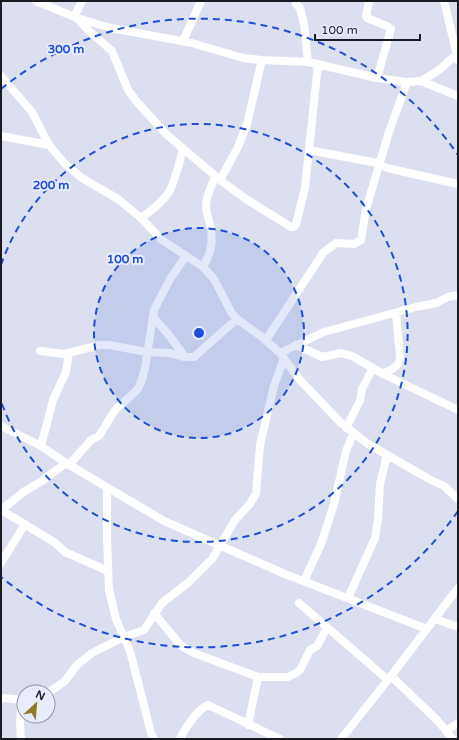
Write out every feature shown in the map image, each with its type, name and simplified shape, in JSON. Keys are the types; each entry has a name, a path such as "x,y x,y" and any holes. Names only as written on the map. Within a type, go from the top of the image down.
{"street":[{"path":"36,1 76,17 111,28 183,41 226,54 262,60 308,62 377,78 407,82 421,82 458,96"},
{"path":"76,17 82,1"},
{"path":"183,41 201,1"},
{"path":"296,1 296,4 300,8 304,24 308,62"},
{"path":"369,1 366,16 367,18 391,29 377,78"},
{"path":"421,82 457,57 444,1"},
{"path":"76,17 89,31 112,51 125,85 137,102 166,134 217,178 246,199 291,227 294,227 305,188 318,64"},
{"path":"203,267 212,249 211,228 205,206 207,198 217,178 238,148 247,124 262,60"},
{"path":"1,76 32,112 49,145 66,164 82,178 118,199 141,218 162,240 203,267 214,279 231,312 237,319 266,340 282,356 310,391 346,428 368,444 444,486 458,499"},
{"path":"266,340 323,253 336,243 354,244 360,240 364,217 389,132 407,82"},
{"path":"1,136 49,145"},
{"path":"141,218 154,209 169,192 183,149"},
{"path":"309,150 458,184"},
{"path":"108,570 65,552 54,542 1,510 24,491 47,478 67,464 90,440 99,436 118,406 136,392 142,379 154,310 170,279 186,256"},
{"path":"56,687 65,681 84,658 124,637 144,630 162,602 189,582 212,559 235,520 249,505 256,494 260,445 282,356 296,345 324,332 436,302 448,296 458,295"},
{"path":"383,374 399,364 400,357 396,313"},
{"path":"153,317 185,357"},
{"path":"40,351 69,353 100,345 109,345 147,352 169,353 185,357 194,357 237,319"},
{"path":"296,345 322,357 344,353 383,374 458,410"},
{"path":"41,446 53,400 66,372 69,353"},
{"path":"346,428 360,401 362,389 373,368"},
{"path":"1,426 41,446 67,464 164,521 304,581 427,629"},
{"path":"304,581 321,544 327,526 334,504 346,451 353,434"},
{"path":"348,598 375,538 378,519 380,484 387,455"},
{"path":"107,488 107,538 110,590 116,618 130,651 151,734 154,739"},
{"path":"1,563 25,524"},
{"path":"341,739 390,678 458,588"},
{"path":"299,603 327,628 390,678 447,730 453,739"},
{"path":"154,613 176,641 183,647 194,653 258,677 288,677 296,673 300,670 310,650 317,646 327,628"},
{"path":"435,619 458,627"},
{"path":"248,725 258,677"},
{"path":"1,698 16,699"},
{"path":"180,739 194,717 208,705 280,739"},
{"path":"447,730 458,723"},
{"path":"20,724 21,739"}]}
